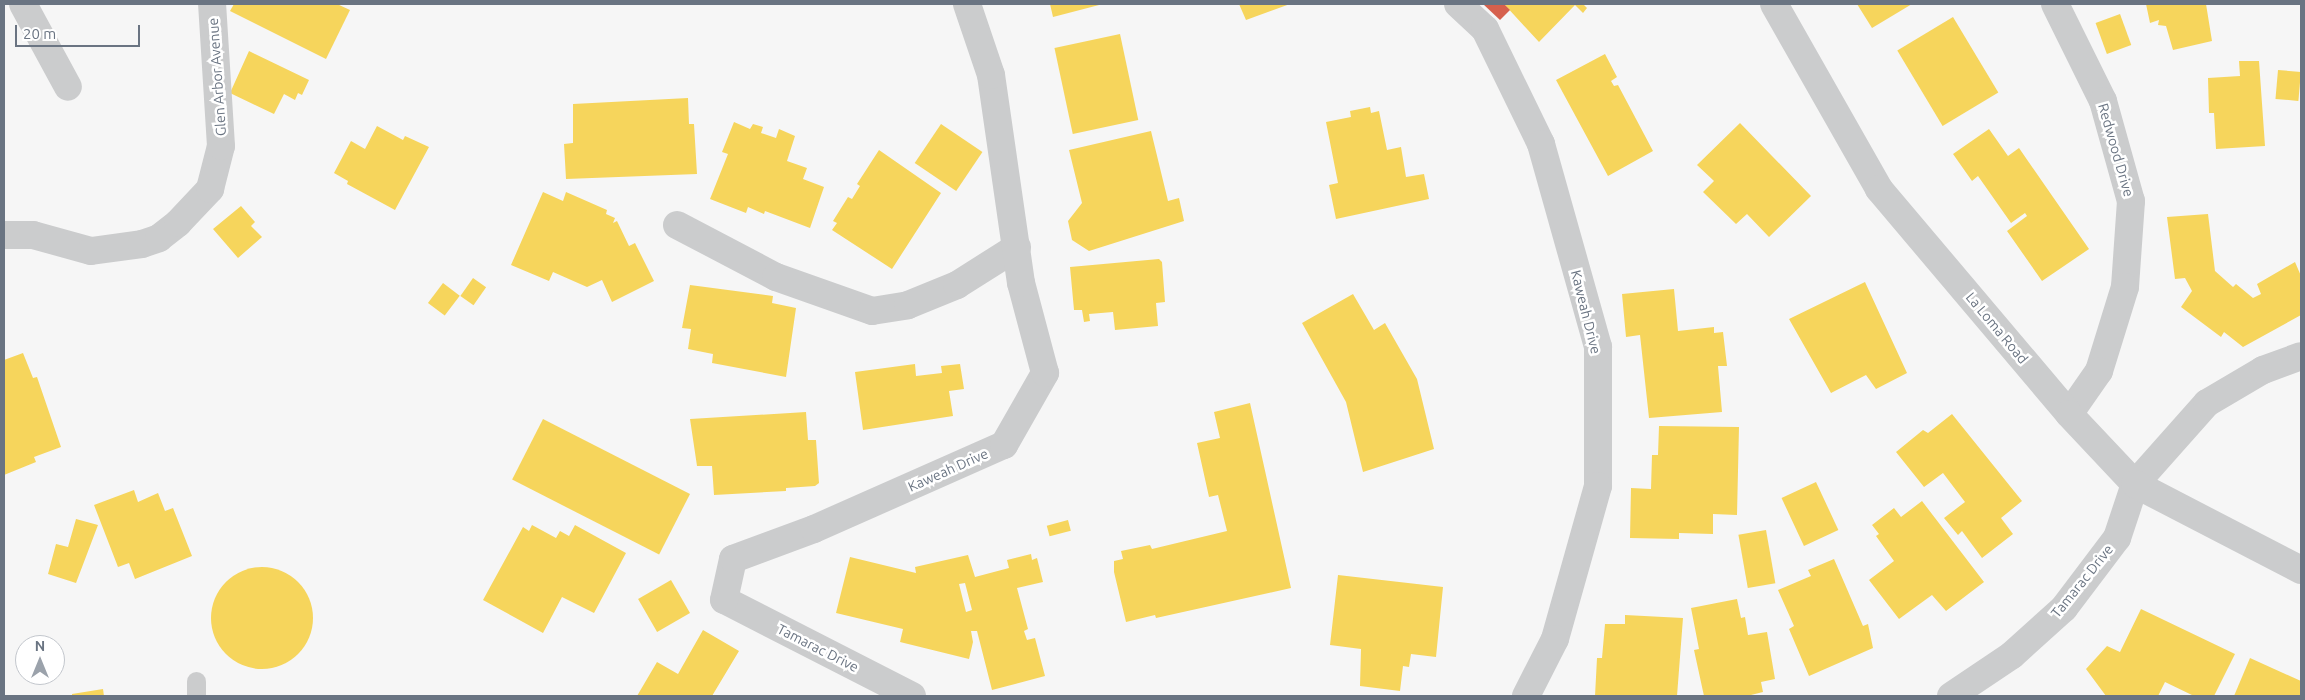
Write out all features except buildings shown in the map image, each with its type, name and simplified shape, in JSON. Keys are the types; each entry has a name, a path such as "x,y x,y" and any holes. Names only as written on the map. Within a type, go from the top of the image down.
{"street":[{"path":"23,4 68,87"},
{"name":"Glen Arbor Avenue","path":"4,235 33,235 91,251 142,244 160,238 178,223 210,189 221,146 212,4"},
{"name":"Kaweah Drive","path":"724,600 733,559 814,529 1004,445 1045,373 1021,282 991,75 967,4"},
{"name":"Kaweah Drive","path":"1458,4 1485,29 1541,144 1598,347 1598,486 1555,639 1526,696"},
{"name":"La Loma Road","path":"1774,4 1879,189 2069,414 2135,484 2301,570"},
{"name":"Redwood Drive","path":"2055,4 2103,101 2130,202 2125,287 2099,371 2069,414"},
{"path":"677,225 776,277 872,311 908,305 957,285 1017,246"},
{"name":"Tamarac Drive","path":"1951,696 2012,655 2064,608 2117,538 2135,484 2207,403 2263,370 2301,356"},
{"name":"Tamarac Drive","path":"724,600 912,696"}]}
